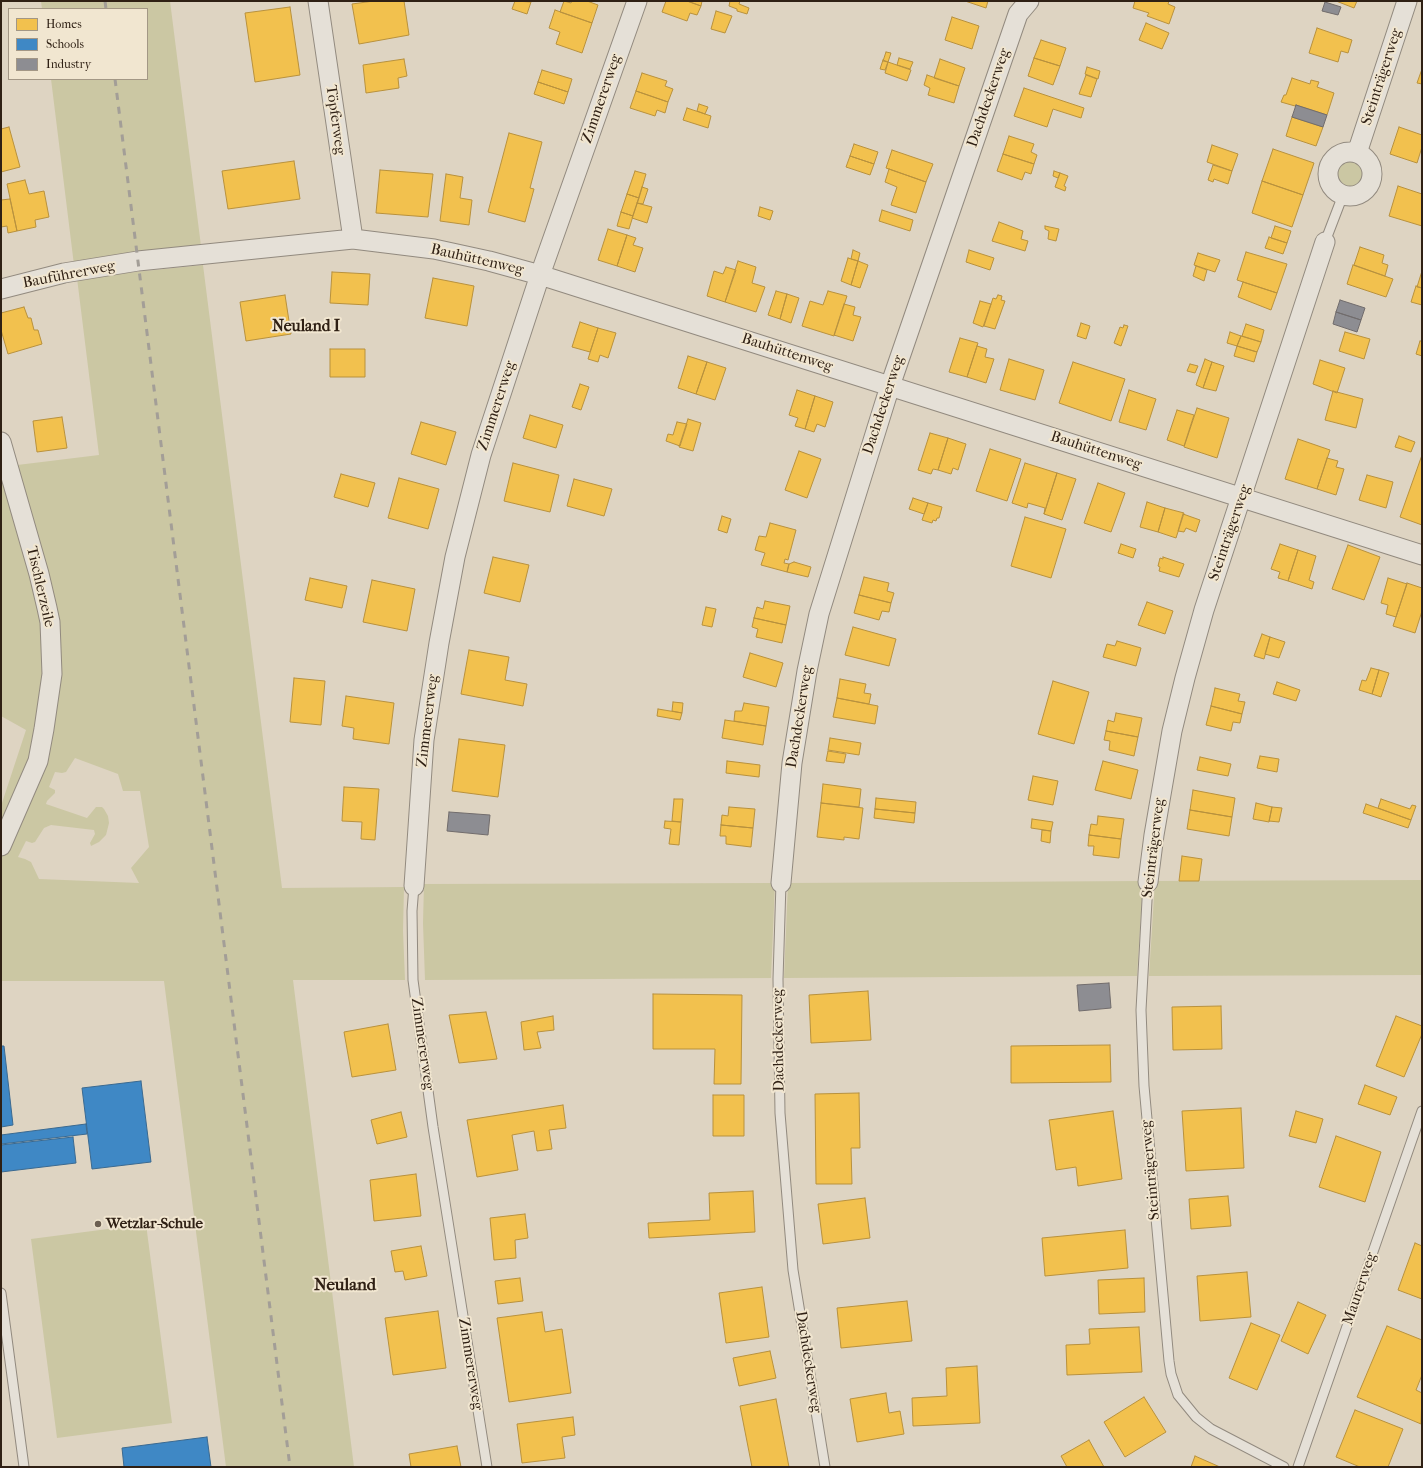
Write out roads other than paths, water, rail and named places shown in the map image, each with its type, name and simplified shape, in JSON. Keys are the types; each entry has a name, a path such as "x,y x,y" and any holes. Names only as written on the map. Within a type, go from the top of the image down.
{"street":[{"name":"Töpferweg","path":"318,1 353,239"},
{"name":"Zimmererweg","path":"414,886 424,740 439,643 455,557 481,455 540,275 637,1"},
{"name":"Dachdeckerweg","path":"781,883 792,764 807,671 819,614 890,386 1018,14 1029,1"},
{"name":"Steinträgerweg","path":"1357,153 1407,1"},
{"path":"1349,152 1357,153 1368,161 1373,174 1372,180 1364,192 1357,195 1344,195 1332,186 1328,171 1335,158 1349,152"},
{"name":"Bauhüttenweg","path":"138,261 353,239 434,249 489,261 540,275 1422,555"},
{"name":"Steinträgerweg","path":"1148,882 1154,835 1169,746 1183,685 1204,610 1325,242"},
{"name":"Bauführerweg","path":"1,289 64,273 138,261"},
{"name":"Tischlerzeile","path":"1,442 40,574 50,622 52,674 38,761 1,846"}],"lane":[{"name":"Steinträgerweg","path":"1325,242 1344,195"},
{"name":"Steinträgerweg","path":"1148,882 1141,1010 1144,1086 1171,1374 1178,1395 1196,1417 1211,1429 1284,1467"},
{"name":"Dachdeckerweg","path":"781,883 778,979 780,1113 793,1270 825,1467"},
{"name":"Zimmererweg","path":"414,886 412,911 413,980 433,1127 487,1467"},
{"name":"Maurerweg","path":"1298,1467 1422,1111"},
{"path":"1,1293 24,1467"}],"railway":[{"path":"105,1 106,8"},
{"path":"115,80 290,1467"}],"place":[{"name":"Wetzlar-Schule","path":"98,1224"}],"district":[{"name":"Neuland I","path":"306,327"},
{"name":"Neuland","path":"345,1286"}]}
